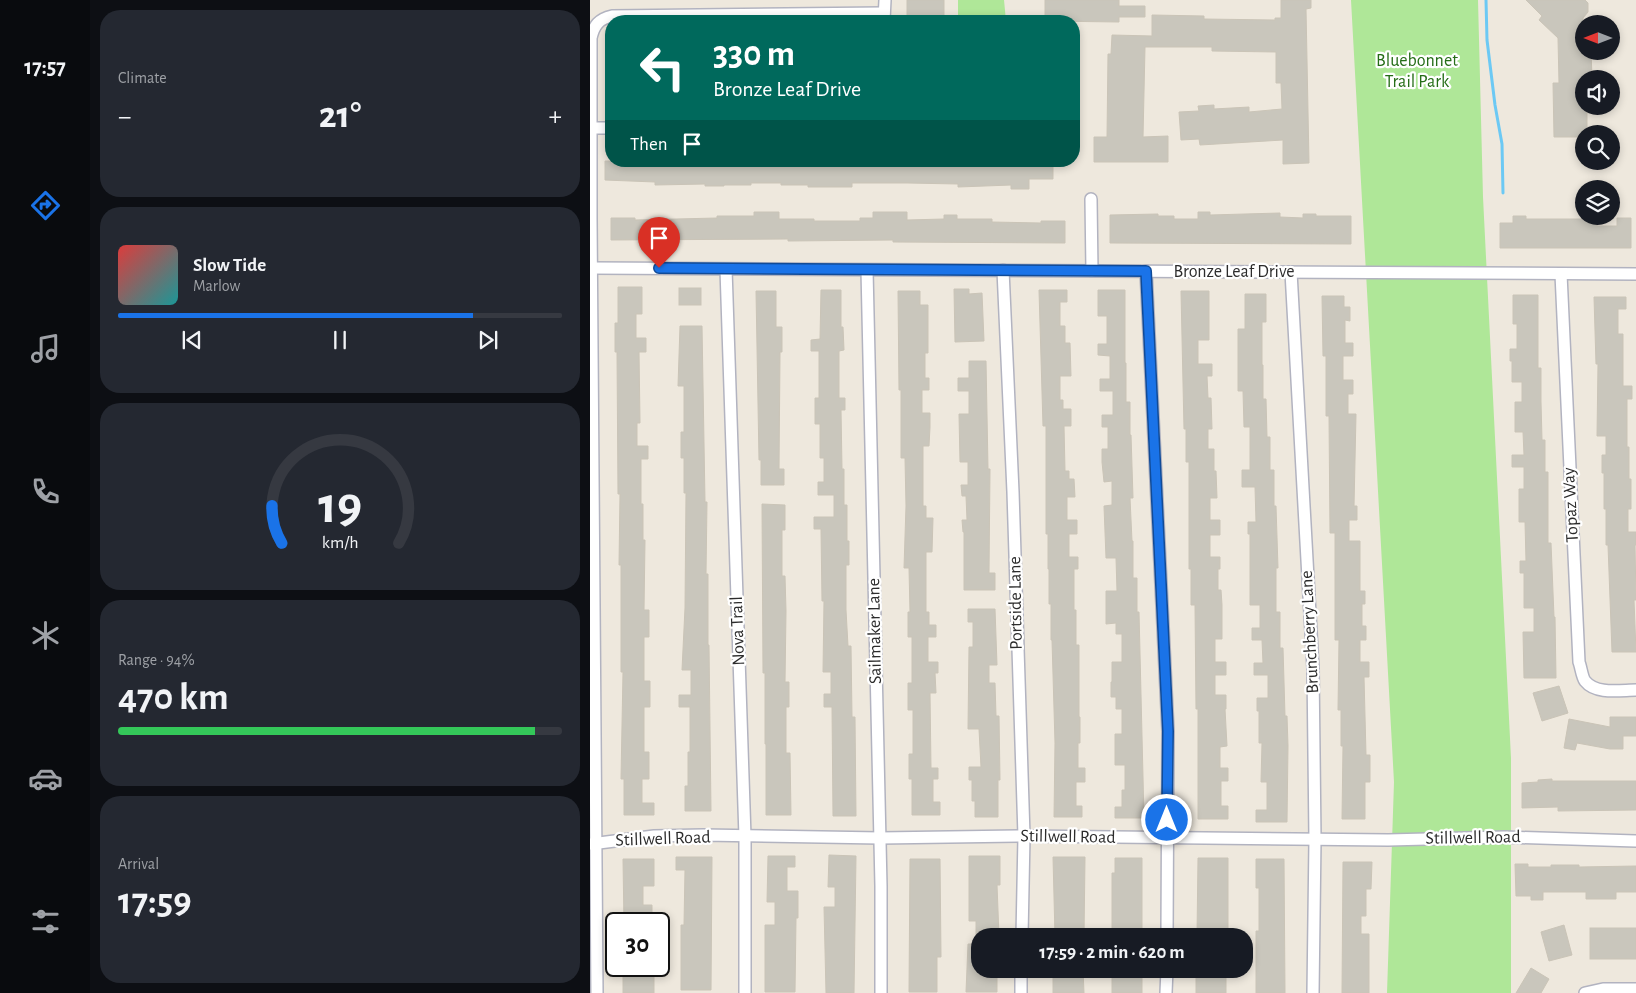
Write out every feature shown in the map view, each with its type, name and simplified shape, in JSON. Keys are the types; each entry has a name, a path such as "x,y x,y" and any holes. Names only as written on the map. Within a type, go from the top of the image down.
{"street":[{"path":"884,0 884,15"},
{"path":"597,993 593,843 591,38 593,31 600,21 605,19"},
{"path":"591,128 605,128"},
{"path":"1091,199 1092,271"},
{"name":"Bronze Leaf Drive","path":"592,268 1636,274"},
{"name":"Nova Trail","path":"726,269 745,837 745,993"},
{"name":"Sailmaker Lane","path":"867,270 882,993"},
{"name":"Portside Lane","path":"1003,270 1014,492 1024,836 1022,928"},
{"path":"1146,271 1168,731 1167,928"},
{"name":"Brunchberry Lane","path":"1291,272 1313,668 1315,839 1313,993"},
{"name":"Topaz Way","path":"1561,274 1579,662 1585,681 1592,686 1602,690 1636,690"},
{"name":"Stillwell Road","path":"593,843 654,836 880,838 1024,836 1394,840 1509,837 1636,841"},
{"path":"1021,978 1021,993"},
{"path":"1166,993 1167,978"},
{"path":"1585,993 1603,989 1636,989"}],"green space":[{"path":"958,0 1004,0 1005,15 958,15"},
{"name":"Bluebonnet Trail Park","path":"1351,0 1478,0 1483,197 1511,758 1511,993 1387,993 1394,782"}],"building":[{"path":"907,0 944,0 944,15 907,15"},
{"path":"1045,0 1119,0 1119,6 1145,6 1145,17 1119,17 1119,22 1080,21 1080,15 1045,15"},
{"path":"1281,0 1311,0 1311,8 1306,9 1309,163 1283,164 1283,140 1200,145 1199,139 1181,140 1179,112 1199,111 1198,106 1214,105 1214,109 1249,107 1249,112 1282,109 1281,83 1276,83 1276,52 1212,51 1212,47 1145,47 1143,137 1168,136 1168,162 1094,162 1094,137 1107,137 1108,54 1111,54 1112,35 1152,36 1152,15 1204,16 1204,19 1275,20 1275,18 1281,18"},
{"path":"1526,0 1585,0 1588,3 1588,12 1586,15 1575,15 1575,60 1591,60 1592,70 1575,70 1575,115 1587,115 1587,125 1575,125 1575,137 1554,137 1553,83 1559,83 1558,38 1539,20 1542,16"},
{"path":"605,167 1053,167 1053,179 1029,179 1029,189 1011,189 1011,185 958,187 958,184 908,183 852,183 852,187 808,187 808,185 781,185 781,183 751,183 751,185 724,186 705,186 705,184 655,185 655,182 605,180"},
{"path":"754,212 779,212 779,219 814,219 814,221 860,221 860,218 873,218 873,212 907,212 907,220 944,219 944,215 957,215 957,219 992,219 992,222 1041,223 1041,221 1065,221 1065,243 893,242 893,240 788,241 788,239 611,240 611,218 635,218 635,220 717,218 717,216 754,216"},
{"path":"1198,212 1210,212 1210,215 1280,213 1280,217 1303,218 1303,214 1351,216 1351,244 1110,243 1110,215 1158,214 1158,216 1174,216 1174,219 1198,219"},
{"path":"1513,216 1526,216 1526,219 1575,219 1575,225 1617,226 1620,225 1620,218 1631,218 1631,248 1500,248 1500,223 1513,223"},
{"path":"618,287 642,287 642,314 636,314 636,338 646,338 646,352 639,352 640,423 637,423 637,446 648,446 648,459 641,459 641,504 643,504 643,540 645,540 644,610 649,610 649,637 644,637 644,681 650,681 650,707 644,707 644,752 649,752 649,779 642,779 642,803 654,803 654,815 624,815 624,779 621,779 623,672 621,672 617,352 615,352 615,323 618,323"},
{"path":"679,288 701,288 701,305 679,305"},
{"path":"954,289 969,289 969,294 982,293 984,341 955,342"},
{"path":"821,290 841,290 841,327 843,327 844,350 839,351 839,398 845,398 845,410 841,410 842,469 844,469 844,505 847,505 847,541 849,541 849,565 846,565 846,610 848,646 851,646 852,717 855,717 856,816 833,816 832,707 824,707 824,694 831,694 831,672 823,672 824,601 822,601 821,529 814,529 814,517 834,517 834,495 818,495 818,482 824,482 824,458 820,458 820,424 815,424 815,398 819,398 819,351 811,351 811,340 820,339"},
{"path":"1039,290 1067,290 1067,302 1060,302 1060,326 1065,326 1065,343 1070,343 1071,376 1060,376 1060,400 1063,400 1063,409 1071,409 1071,426 1064,426 1065,471 1069,471 1069,479 1074,479 1075,497 1067,497 1067,520 1077,520 1077,534 1069,534 1069,557 1078,557 1078,569 1074,569 1074,610 1076,610 1076,645 1079,645 1080,743 1078,743 1078,768 1085,768 1085,782 1076,782 1076,806 1082,806 1082,817 1054,817 1055,743 1048,534 1046,534 1046,426 1043,426"},
{"path":"1098,290 1125,290 1126,402 1130,402 1133,498 1130,498 1133,578 1137,578 1137,612 1139,612 1144,818 1115,818 1115,807 1122,807 1122,790 1125,790 1125,765 1115,765 1115,734 1122,734 1122,709 1116,709 1116,697 1111,697 1111,682 1112,662 1122,662 1122,634 1116,634 1116,623 1106,624 1106,591 1117,591 1116,558 1106,558 1104,506 1112,505 1112,481 1104,482 1102,449 1108,449 1108,427 1102,427 1102,415 1113,415 1113,391 1100,391 1100,379 1110,379 1110,356 1098,355 1098,344 1107,344 1107,316 1098,316"},
{"path":"756,291 776,291 776,327 782,327 779,469 784,469 784,485 761,485"},
{"path":"898,291 920,291 920,305 928,305 928,353 925,353 925,378 929,378 929,390 922,390 922,413 930,413 930,427 929,446 923,446 923,506 926,506 926,518 933,518 932,552 926,552 926,612 929,612 929,625 936,625 936,637 928,637 928,662 938,662 938,673 935,673 936,693 930,693 931,768 938,768 938,779 933,779 933,802 940,802 940,815 912,815 912,779 909,779 909,754 913,754 913,710 908,710 908,683 912,683 912,637 908,637 908,612 910,612 909,568 904,568 905,458 901,458"},
{"path":"1181,291 1209,291 1209,340 1198,340 1198,364 1212,364 1212,376 1207,376 1208,398 1211,398 1212,429 1208,429 1208,449 1214,449 1217,498 1210,498 1210,520 1220,520 1220,535 1210,535 1210,557 1220,557 1218,590 1221,590 1222,639 1215,639 1215,662 1226,662 1226,675 1215,675 1215,695 1226,695 1227,746 1220,747 1220,768 1228,768 1228,781 1221,781 1221,806 1228,806 1228,819 1198,819 1198,709 1196,709 1195,605 1191,605 1191,569 1189,569 1189,462 1186,462 1186,429 1184,429"},
{"path":"1245,294 1266,294 1266,322 1262,322 1263,399 1266,399 1267,437 1270,437 1270,470 1274,470 1278,568 1276,568 1276,612 1280,612 1280,648 1283,648 1285,716 1287,716 1287,822 1256,822 1256,810 1267,810 1267,782 1261,782 1262,743 1259,743 1257,698 1268,698 1268,675 1254,675 1254,663 1263,663 1262,640 1252,640 1252,628 1260,628 1260,605 1250,605 1250,534 1248,534 1248,522 1256,522 1255,487 1242,487 1242,470 1250,470 1250,427 1244,427 1243,391 1238,391 1238,329 1245,329"},
{"path":"1513,295 1538,295 1538,368 1541,368 1542,440 1545,440 1545,472 1548,472 1548,543 1551,543 1556,678 1524,678 1523,632 1534,632 1534,608 1524,608 1524,573 1520,573 1520,561 1526,561 1525,522 1519,522 1519,489 1524,489 1524,467 1512,467 1512,455 1524,455 1523,432 1515,432 1515,402 1522,402 1522,382 1512,382 1512,361 1510,361 1510,349 1517,349 1517,324 1513,324"},
{"path":"1322,296 1344,296 1344,307 1350,307 1350,321 1345,320 1345,343 1353,343 1353,356 1343,356 1343,380 1353,380 1353,394 1348,394 1348,414 1356,414 1354,506 1357,506 1357,520 1349,520 1349,541 1360,541 1360,591 1365,591 1365,604 1362,604 1362,626 1366,626 1366,640 1360,640 1360,662 1369,662 1369,677 1364,677 1366,755 1370,755 1370,782 1365,782 1365,819 1342,819 1343,746 1341,746 1341,710 1338,710 1339,640 1335,640 1335,533 1330,533 1329,416 1326,416 1326,356 1323,356"},
{"path":"1594,297 1626,297 1626,309 1618,309 1618,334 1623,334 1623,386 1632,386 1632,399 1627,399 1627,447 1629,447 1629,479 1631,479 1631,509 1628,509 1628,532 1636,532 1636,600 1634,600 1636,652 1612,652 1608,545 1606,545 1606,509 1604,509 1604,473 1602,473 1602,455 1606,455 1606,436 1597,436 1598,364 1596,364"},
{"path":"680,326 702,326 705,502 707,502 706,574 708,574 711,811 685,811 685,786 688,786 688,752 690,752 690,707 679,707 679,695 691,695 691,670 682,670 685,608 686,493 684,493 684,458 681,458 681,432 684,432 684,386 678,386"},
{"path":"969,361 986,361 988,469 990,469 989,573 995,573 995,590 964,590 964,532 962,520 967,520 966,496 962,496 961,485 968,485 968,462 960,462 959,414 969,414 969,391 958,391 958,378 969,378"},
{"path":"762,504 785,505 785,530 782,530 782,576 785,576 786,611 785,682 789,682 789,707 786,707 786,753 790,753 791,815 766,815"},
{"path":"968,609 995,609 997,665 989,665 989,683 995,683 996,716 999,716 1000,780 998,780 998,817 975,817 975,801 972,801 972,780 969,780 969,767 981,767 979,729 968,729 969,647 973,647 973,622 968,622"},
{"path":"1559,686 1568,713 1542,721 1533,693"},
{"path":"1610,717 1636,717 1636,736 1623,736 1623,749 1610,749 1577,743 1575,750 1564,748 1569,719 1610,727"},
{"path":"1552,779 1552,781 1636,781 1636,810 1558,811 1558,807 1522,808 1522,783"},
{"path":"829,855 856,856 854,993 826,993 824,907 835,907 835,887 828,887"},
{"path":"768,856 795,856 795,867 787,867 787,891 798,891 795,992 765,992 765,925 775,925 775,902 767,902"},
{"path":"969,856 1000,856 1000,885 997,885 999,928 976,928 976,921 969,921"},
{"path":"676,857 712,857 711,990 681,990 681,925 684,925 685,870 676,870"},
{"path":"1053,857 1085,857 1084,928 1055,928"},
{"path":"1115,858 1142,858 1142,928 1112,928 1112,873 1115,873"},
{"path":"1198,858 1228,858 1228,928 1197,928"},
{"path":"623,859 654,859 654,886 643,886 643,905 652,905 652,912 624,912"},
{"path":"910,859 940,859 941,957 937,957 937,992 909,992"},
{"path":"1256,859 1284,859 1285,993 1256,993 1256,931 1259,931 1259,888 1256,888"},
{"path":"1343,862 1372,862 1371,889 1366,889 1366,916 1361,916 1361,934 1369,934 1369,993 1342,993"},
{"path":"1515,864 1528,864 1528,867 1551,867 1551,865 1579,865 1579,867 1636,866 1636,892 1616,892 1616,899 1586,899 1586,892 1543,892 1543,900 1531,900 1531,896 1516,896"},
{"path":"1564,925 1572,955 1549,961 1541,932"},
{"path":"1590,928 1636,928 1636,959 1590,959"},
{"path":"968,944 971,944 971,978 997,978 997,992 966,992"},
{"path":"1531,968 1549,979 1541,993 1516,993"},
{"path":"623,977 654,977 654,993 623,993"},
{"path":"1053,978 1083,978 1084,993 1053,993"},
{"path":"1112,978 1142,978 1142,993 1112,993"},
{"path":"1196,978 1226,978 1226,993 1196,993"}],"waterway":[{"path":"1486,0 1487,40 1502,144 1503,193"}],"route":[{"path":"659,268 1146,271 1168,731 1167,820"}]}
